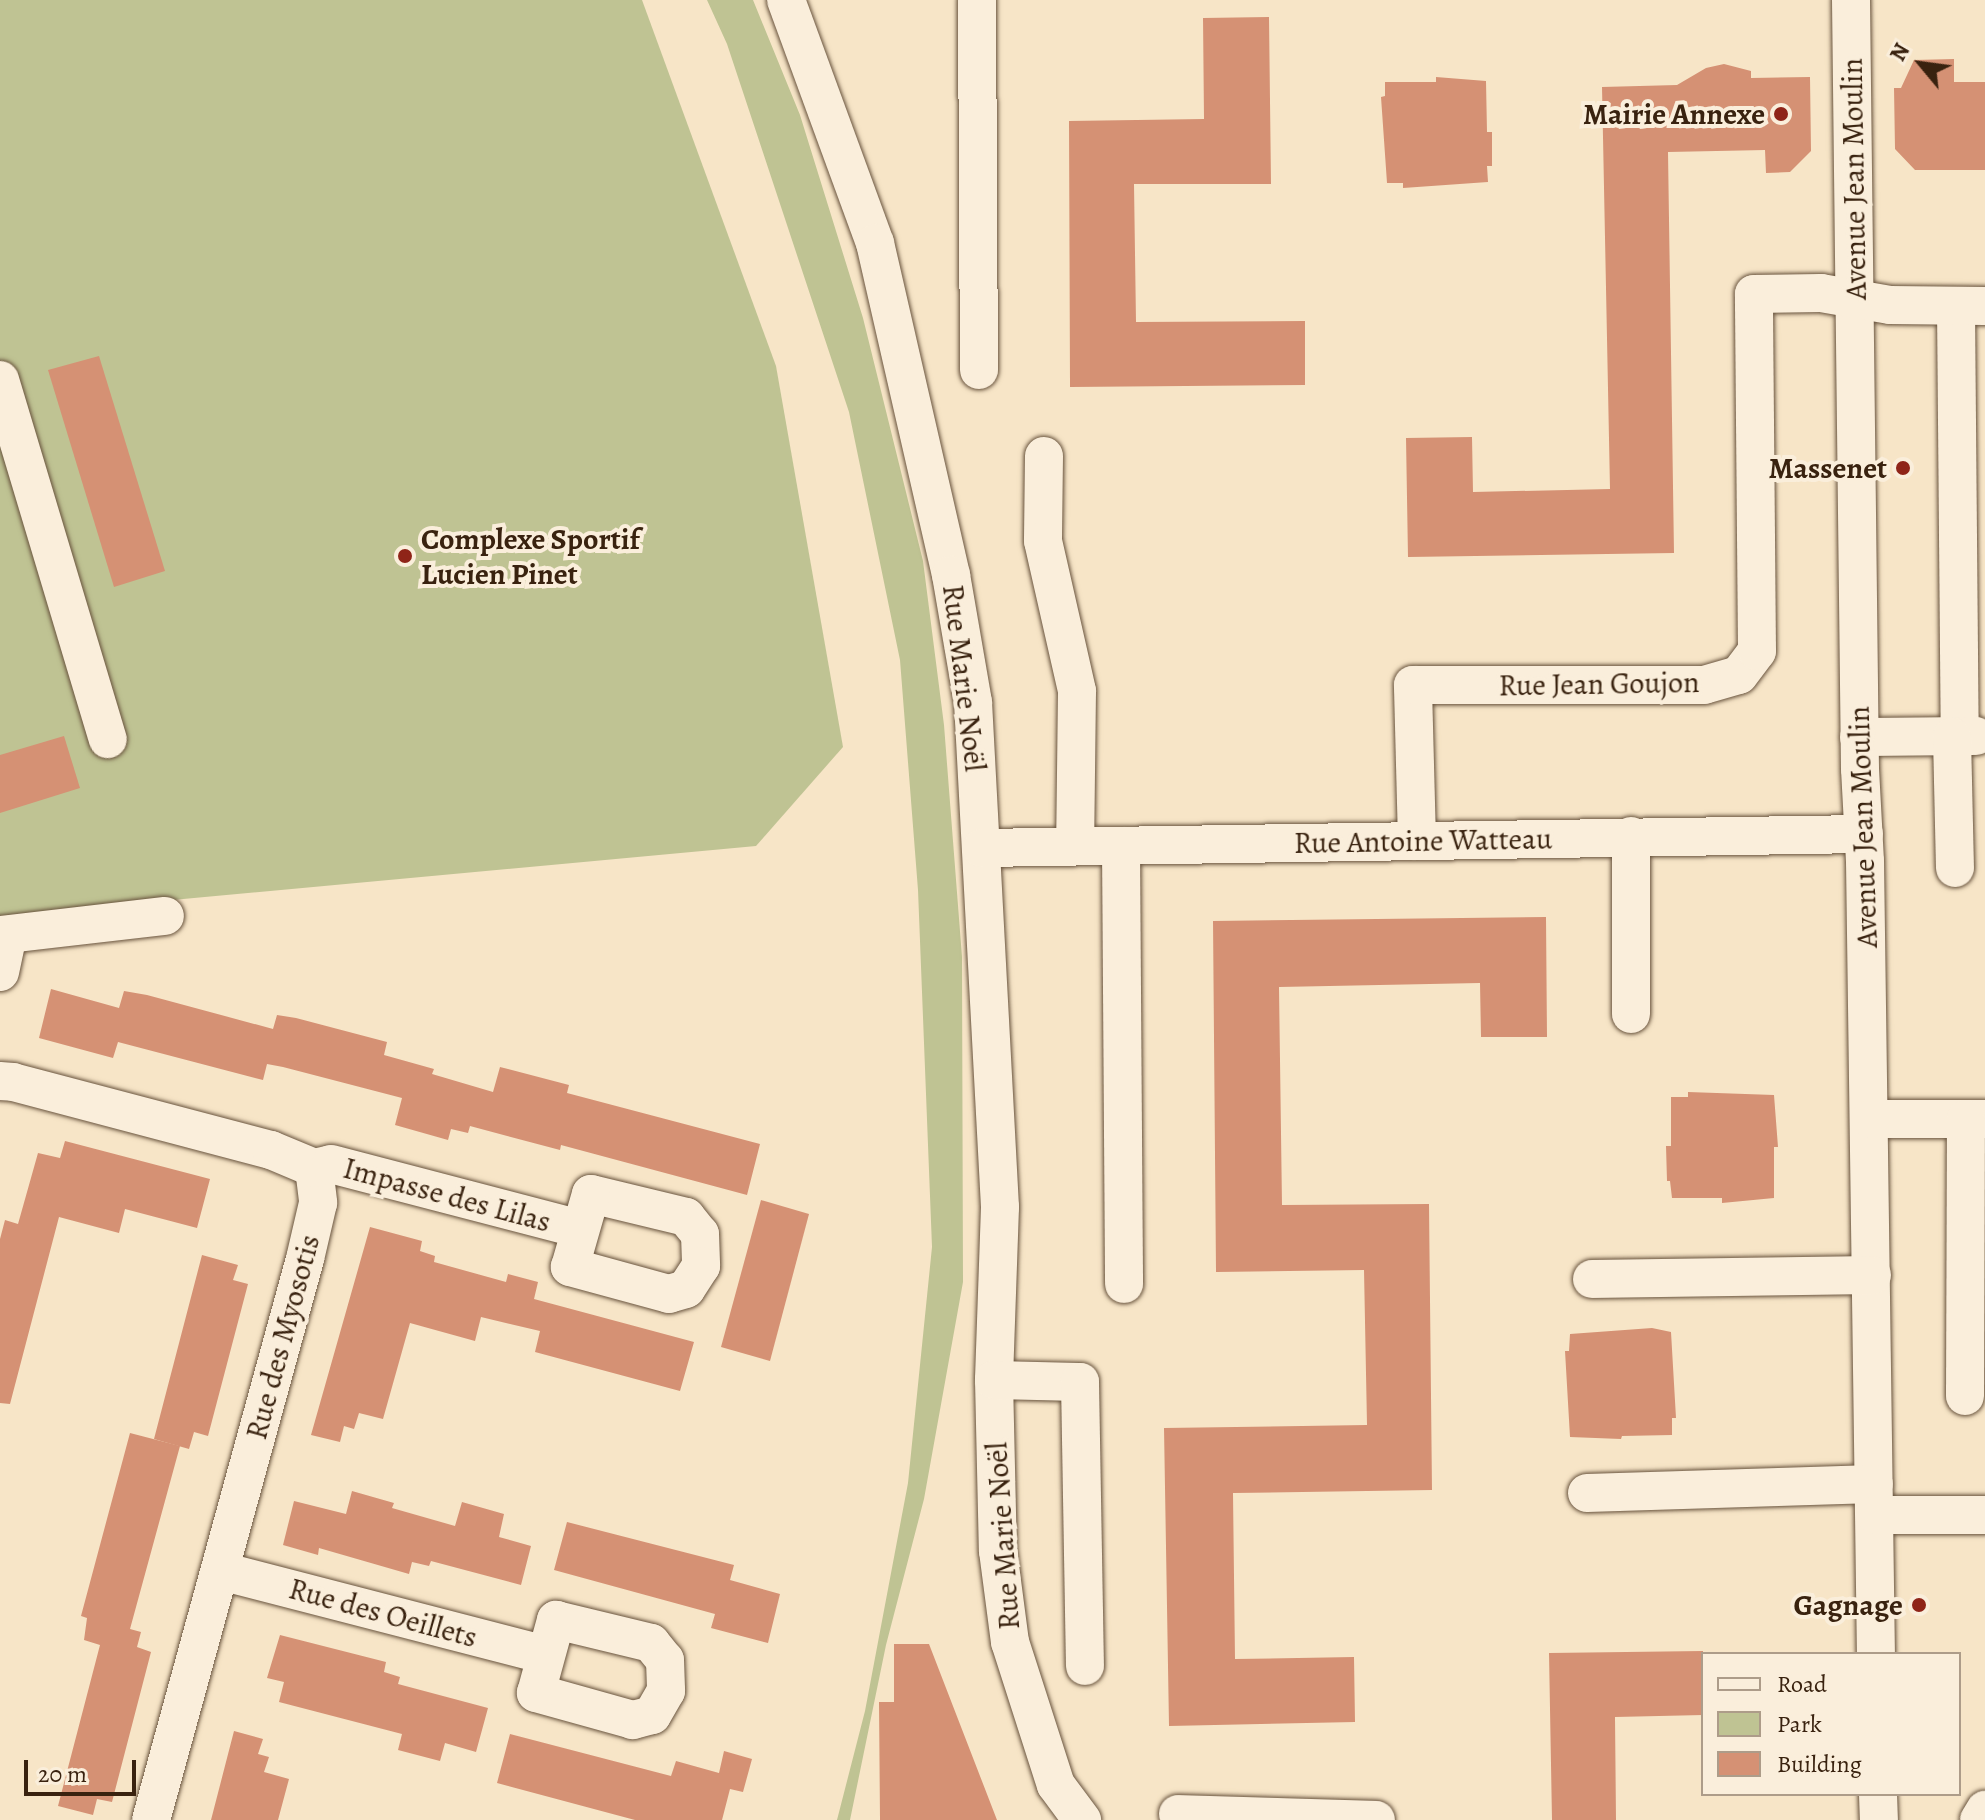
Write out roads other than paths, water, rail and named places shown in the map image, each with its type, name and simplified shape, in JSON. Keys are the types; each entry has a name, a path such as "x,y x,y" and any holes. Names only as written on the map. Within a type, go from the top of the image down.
{"street":[{"path":"977,0 979,370"},
{"name":"Avenue Jean Moulin","path":"1851,0 1859,737 1870,1119 1876,1652"},
{"name":"Rue Marie Noël","path":"796,4 875,243 920,430 973,702 1000,1207 994,1380 998,1551 1010,1642 1056,1785 1082,1820"},
{"name":"Rue Jean Goujon","path":"1417,841 1413,685 1704,685 1739,675 1757,651 1759,619 1754,294 1821,293 1856,299"},
{"path":"1856,299 1890,305 1970,307 1966,736 1955,868"},
{"path":"0,380 108,739"},
{"path":"1044,456 1043,541 1077,691 1075,846"},
{"path":"1859,737 1966,736"},
{"name":"Rue Antoine Watteau","path":"982,848 1864,834"},
{"path":"1631,836 1631,1014"},
{"path":"1121,846 1124,1284"},
{"path":"0,972 4,935 165,916"},
{"path":"0,1081 271,1150 314,1168"},
{"path":"1870,1119 1976,1119 1965,1396"},
{"name":"Impasse des Lilas","path":"314,1168 331,1164 580,1229"},
{"name":"Rue des Myosotis","path":"151,1820 221,1571 318,1203 314,1168"},
{"path":"1592,1279 1872,1275"},
{"path":"994,1380 1080,1382 1085,1666"},
{"path":"1587,1493 1875,1500 1985,1515"},
{"name":"Rue des Oeillets","path":"221,1571 545,1655"},
{"path":"1878,1796 1879,1820"},
{"path":"1979,1820 1985,1810"},
{"path":"1178,1814 1376,1820"}],"place":[{"name":"Mairie Annexe","path":"1781,114"},
{"name":"Massenet","path":"1903,468"},
{"name":"Complexe Sportif Lucien Pinet","path":"405,556"},
{"name":"Gagnage","path":"1919,1605"}]}
